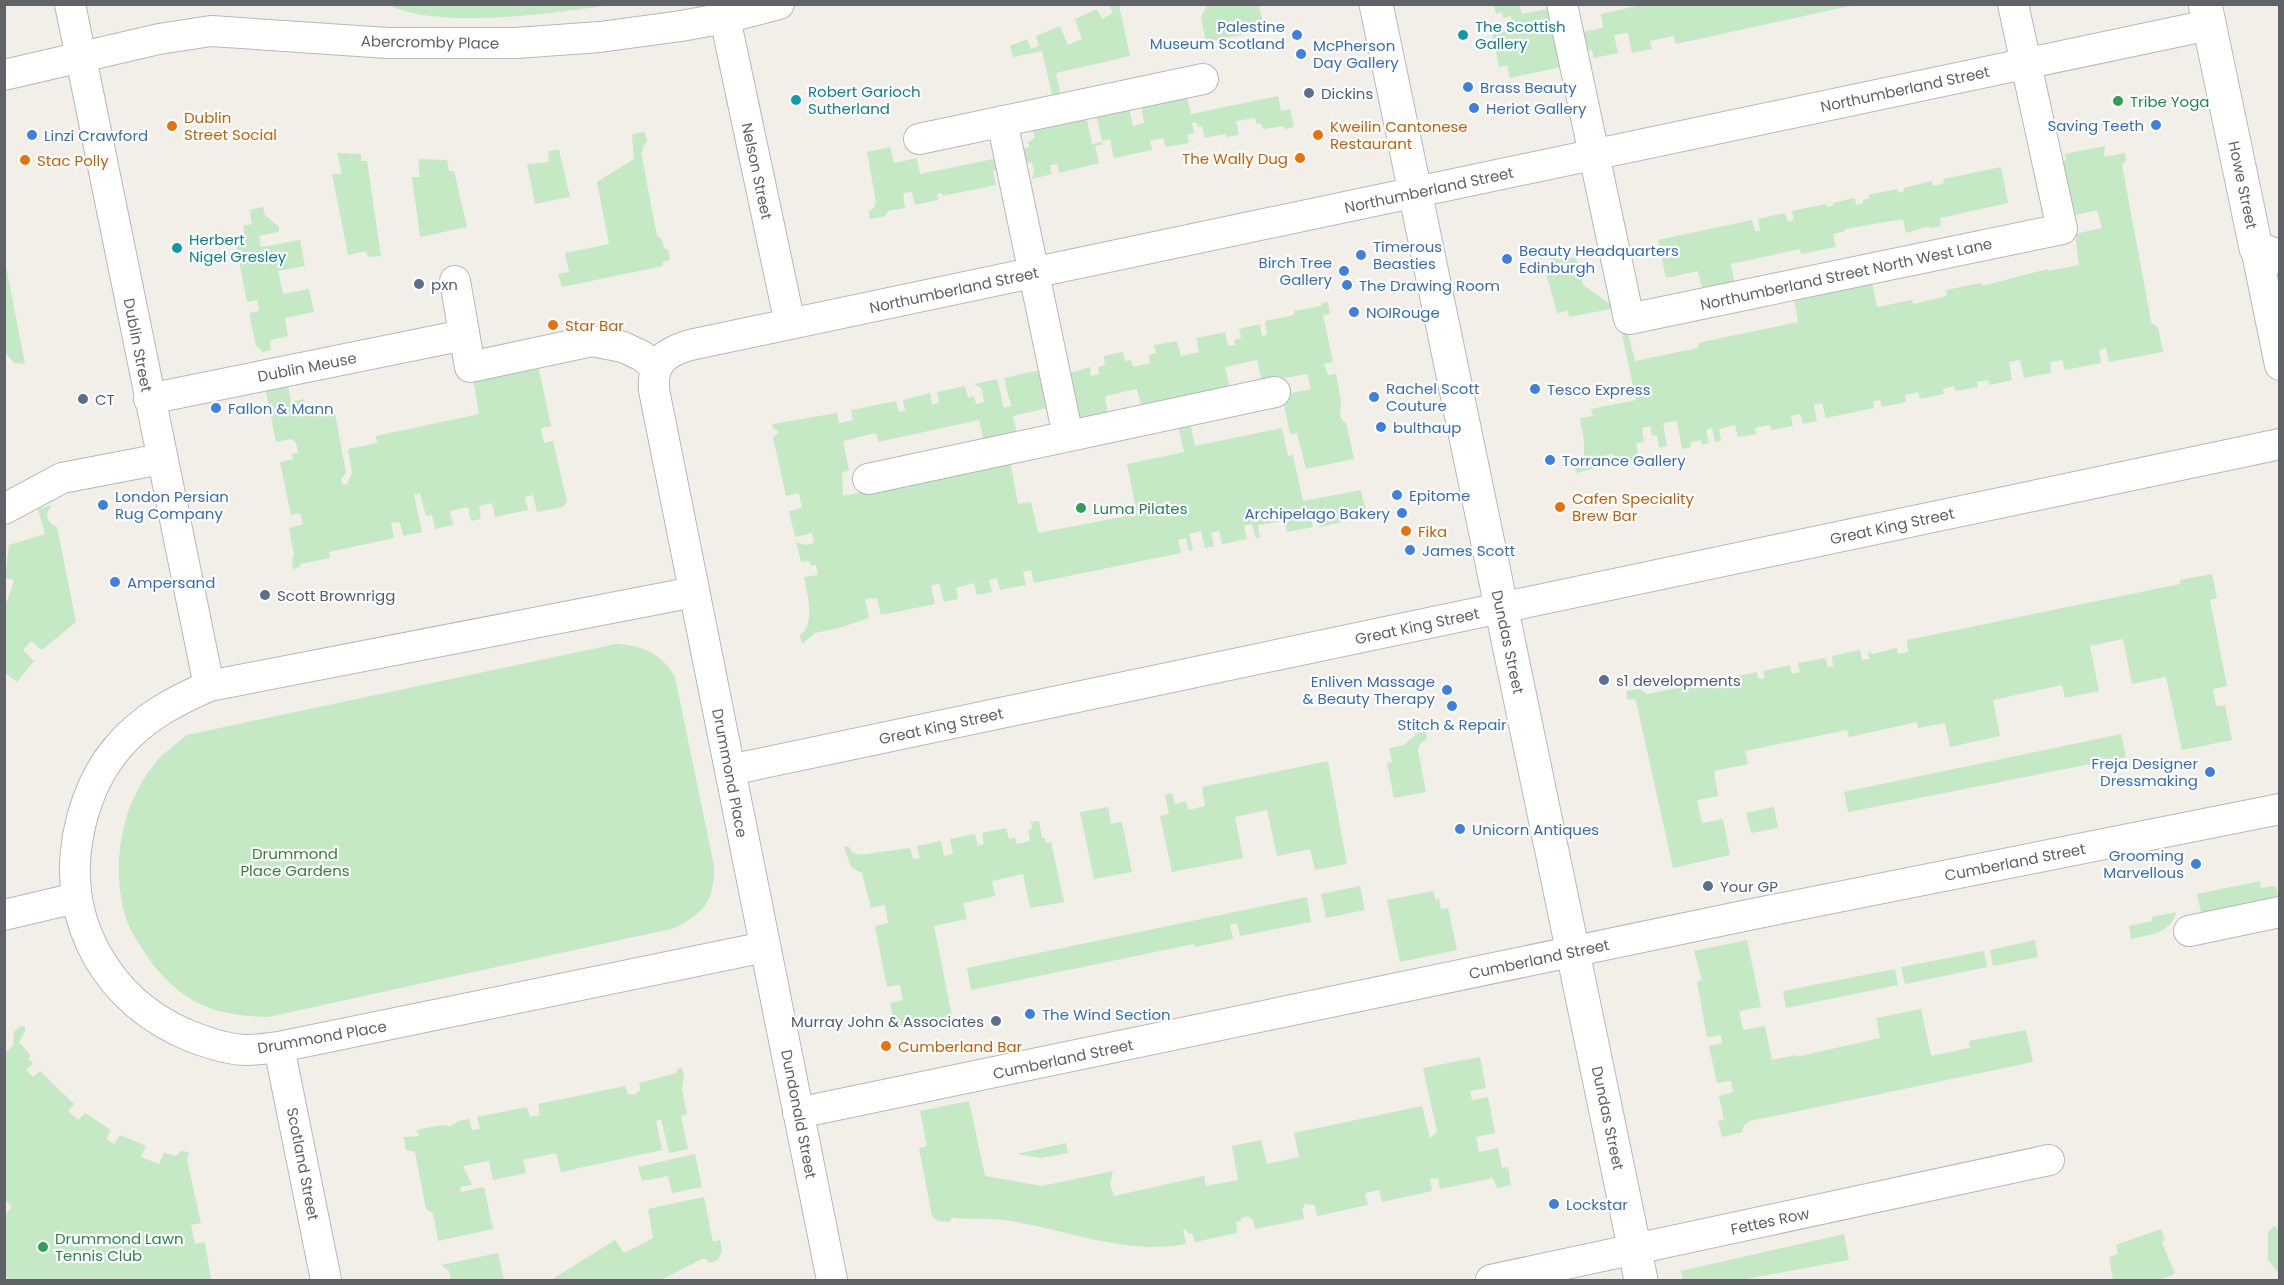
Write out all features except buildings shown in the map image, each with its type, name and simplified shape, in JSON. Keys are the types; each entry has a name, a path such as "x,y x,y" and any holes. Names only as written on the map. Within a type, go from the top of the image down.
{"street":[{"name":"Dublin Street","path":"70,4 209,686"},
{"name":"Abercromby Place","path":"4,75 159,39 211,31 388,43 516,44 600,37 725,18 779,4"},
{"name":"Dundas Street","path":"1376,4 1638,1266"},
{"path":"1562,4 1594,155"},
{"path":"2013,4 2025,64"},
{"name":"Northumberland Street","path":"656,367 665,356 676,349 2025,64 2207,15"},
{"name":"Howe Street","path":"2207,15 2268,252 2280,365"},
{"name":"Nelson Street","path":"725,18 790,324"},
{"name":"Northumberland Street North West Lane","path":"1594,155 1629,319 2061,229 2025,64"},
{"path":"919,139 1203,79"},
{"path":"1002,121 1068,436"},
{"path":"455,282 470,367 592,342 623,347 642,356 656,367 654,390 694,592"},
{"name":"Dublin Meuse","path":"149,399 464,335"},
{"path":"868,479 1275,392"},
{"name":"Great King Street","path":"730,770 2280,444"},
{"path":"4,509 62,478 161,459"},
{"name":"Drummond Place","path":"694,592 765,947 279,1047 246,1050 211,1044 172,1028 138,1005 107,972 91,945 81,921 76,898 74,877 81,820 95,782 118,747 141,724 169,704 209,686 694,592"},
{"name":"Cumberland Street","path":"798,1113 2280,809"},
{"path":"4,915 76,898"},
{"path":"2188,931 2280,912"},
{"name":"Dundonald Street","path":"765,947 832,1281"},
{"name":"Scotland Street","path":"279,1047 326,1281"},
{"name":"Fettes Row","path":"1491,1281 1638,1266 2049,1160"}],"green space":[{"path":"389,5 610,5 529,15 466,18 410,13"},
{"path":"1109,5 1119,5 1130,56 1056,73 1061,97 1053,98 1042,51 1013,57 1010,46 1027,39 1031,49 1039,46 1036,36 1060,26 1068,45 1082,39 1075,19 1097,9 1102,19 1113,13"},
{"path":"1207,5 1259,5 1263,24 1259,26 1260,31 1206,42 1201,17"},
{"path":"1494,5 1519,5 1522,14 1553,8 1565,66 1510,78 1507,65 1499,67 1492,35 1514,29 1511,16 1503,18 1502,12 1496,14"},
{"path":"1641,5 1854,5 1676,44 1674,36 1650,41 1652,49 1632,53 1628,33 1614,35 1618,53 1594,58 1592,50 1585,51 1581,32 1603,28 1601,14"},
{"path":"1186,94 1191,114 1278,96 1281,111 1290,109 1294,127 1263,129 1261,123 1257,124 1255,118 1236,121 1239,135 1227,137 1225,134 1205,138 1202,126 1198,127 1196,122 1192,123 1194,133 1187,135 1189,143 1166,147 1163,138 1150,141 1152,150 1114,158 1110,139 1102,141 1096,114 1129,107 1133,126 1144,123 1141,104"},
{"path":"1086,116 1092,144 1102,142 1103,145 1095,146 1099,163 1059,173 1057,164 1050,165 1052,174 1032,179 1034,171 1032,162 1021,164 1018,150 1029,147 1028,142 1035,138 1032,128"},
{"path":"645,132 647,141 641,152 657,236 661,238 664,248 668,250 670,260 662,262 663,266 562,287 558,274 569,272 565,253 609,244 597,182 634,159 632,134"},
{"path":"2105,146 2104,157 2125,153 2126,160 2122,165 2151,321 2158,327 2163,352 2109,362 2106,348 2099,350 2101,363 2065,370 2062,360 2050,362 2051,373 2024,378 2020,360 2009,362 2012,380 1989,385 1988,380 1977,382 1978,387 1956,391 1954,386 1943,389 1944,394 1920,399 1918,392 1905,395 1906,402 1882,407 1880,400 1873,401 1874,408 1826,418 1822,403 1814,405 1817,421 1803,424 1800,414 1791,416 1793,426 1772,430 1770,425 1755,428 1756,434 1738,437 1735,425 1719,429 1721,441 1715,442 1712,428 1706,430 1709,443 1702,445 1701,440 1690,443 1691,447 1682,449 1677,421 1663,423 1667,446 1659,448 1657,435 1652,436 1650,426 1642,428 1644,442 1636,443 1639,458 1615,463 1613,454 1604,456 1606,465 1576,473 1575,466 1583,459 1584,453 1580,418 1593,416 1591,409 1636,400 1622,334 1628,333 1635,361 1698,348 1698,343 1798,322 1794,298 1872,282 1877,307 1912,300 1913,304 1947,296 1946,290 1981,283 1982,286 2048,269 2048,271 2079,265 2075,234 2102,228 2097,210 2071,216 2058,162 2066,160 2065,154"},
{"path":"890,147 894,163 917,158 920,174 998,158 1000,169 993,171 996,185 943,196 942,193 937,194 938,200 915,205 912,192 903,193 905,208 888,211 885,216 870,219 869,211 874,208 876,202 867,152"},
{"path":"559,150 570,197 535,204 527,164 549,162 548,151"},
{"path":"337,153 361,154 361,161 367,161 381,256 368,257 366,251 348,255 332,174 342,174"},
{"path":"418,159 447,160 449,171 454,171 467,227 420,237 412,177 420,177"},
{"path":"2001,167 2008,203 1940,218 1941,226 1930,228 1929,226 1906,233 1903,219 1845,229 1845,231 1833,234 1836,247 1801,254 1800,249 1731,264 1735,286 1703,293 1698,271 1666,278 1658,240 1752,220 1755,231 1760,231 1758,219 1785,213 1788,222 1794,220 1792,211 1826,204 1827,207 1833,206 1833,203 1855,198 1856,205 1870,198 1869,195 1897,189 1898,193 1904,191 1904,188 1932,181 1933,186 1944,183 1943,179"},
{"path":"263,207 265,215 279,227 279,232 259,236 261,247 300,240 305,266 278,271 283,294 309,289 314,312 285,318 288,336 270,340 271,350 263,352 256,346 249,313 259,311 257,300 247,302 235,240 245,238 243,226 252,224 250,210"},
{"path":"1549,256 1560,260 1576,257 1583,285 1616,308 1569,317 1568,311 1557,313 1545,269 1553,267"},
{"path":"5,261 25,364 14,363 5,352"},
{"path":"1328,302 1330,314 1323,315 1333,362 1324,364 1328,375 1336,374 1341,400 1340,416 1344,423 1346,422 1354,459 1306,469 1297,433 1290,434 1282,395 1311,389 1307,374 1262,382 1257,360 1225,367 1230,389 1142,408 1137,389 1105,396 1108,415 1076,422 1065,375 1090,367 1091,376 1099,374 1098,367 1105,365 1104,356 1123,352 1125,361 1131,360 1133,367 1150,363 1149,355 1156,353 1154,345 1177,341 1181,356 1199,352 1196,338 1225,332 1228,346 1235,345 1234,340 1241,338 1239,329 1260,324 1262,336 1267,335 1265,321 1294,315 1294,311 1321,306 1321,303"},
{"path":"538,365 551,426 541,428 544,443 553,441 567,502 563,507 537,512 533,495 525,497 528,510 495,517 492,503 479,506 481,519 471,521 468,507 450,511 453,525 435,529 432,515 426,516 420,493 414,495 422,532 403,536 400,522 391,523 394,538 329,552 330,558 300,564 300,567 293,569 294,555 289,528 303,524 300,513 291,515 280,462 293,459 292,454 298,453 296,443 292,439 276,442 265,387 287,382 291,402 304,399 306,406 313,404 315,412 334,408 346,473 341,479 343,485 347,484 352,473 348,449 377,443 376,436 479,414 473,379"},
{"path":"1040,370 1048,408 1013,416 1017,435 984,442 979,420 878,442 876,433 843,441 849,471 842,472 843,496 1010,461 1018,504 1031,502 1038,533 1132,515 1137,513 1127,464 1184,452 1178,426 1190,423 1195,446 1282,428 1288,456 1293,455 1303,501 1361,490 1365,507 1370,511 1381,513 1382,516 1351,521 1348,511 1340,512 1342,522 1320,527 1318,517 1311,517 1313,527 1287,532 1285,521 1258,525 1260,538 1256,538 1252,524 1244,526 1247,539 1222,544 1219,531 1211,533 1214,546 1205,548 1201,531 1189,534 1193,550 1189,551 1186,538 1178,540 1181,553 1034,583 1031,570 1023,572 1026,585 1000,590 997,578 989,580 992,592 977,595 974,583 956,588 958,599 944,602 939,583 931,586 935,604 881,615 877,598 865,599 869,618 815,633 802,644 800,635 808,624 809,616 804,577 818,575 816,565 811,566 809,561 801,562 796,542 805,545 814,543 812,533 795,537 789,511 802,508 799,493 786,496 773,437 779,432 773,428 772,424 837,413 839,423 853,420 851,410 896,401 899,412 905,411 903,400 930,393 932,404 939,403 937,392 965,386 968,398 974,396 976,404 984,402 982,389 974,384 997,379 1004,408 1011,406 1004,378"},
{"path":"52,505 47,518 57,527 76,622 42,650 31,641 23,650 34,661 17,682 5,673 5,605 14,580 5,578 9,545 45,534 38,509"},
{"path":"2212,574 2217,598 2210,600 2227,686 2213,689 2216,706 2225,705 2232,740 2182,750 2166,677 2132,684 2123,639 2090,646 2099,691 2065,698 2062,685 1993,700 2000,736 1950,747 1945,723 1918,728 1917,722 1849,737 1847,730 1745,751 1748,764 1714,771 1718,796 1697,800 1702,823 1723,819 1730,855 1673,868 1636,701 1628,700 1626,691 1640,689 1647,694 1757,672 1759,679 1765,678 1763,671 1790,665 1792,674 1800,672 1798,663 1825,658 1828,667 1833,666 1832,656 1860,650 1862,660 1869,659 1868,651 1872,654 1897,648 1898,654 1908,652 1907,640 2180,584 2180,580"},
{"name":"Drummond Place Gardens","path":"616,644 634,646 650,652 664,662 675,677 714,866 710,897 701,911 685,922 675,928 268,1017 224,1012 191,999 167,980 140,945 125,915 120,889 119,869 123,831 135,795 145,778 159,758 187,735"},
{"path":"1426,730 1427,739 1420,744 1418,750 1426,792 1394,798 1387,763 1392,762 1389,748 1404,745 1420,731"},
{"path":"2121,734 2126,757 1848,812 1844,792"},
{"path":"1328,761 1347,864 1315,870 1310,849 1277,856 1267,810 1235,817 1243,858 1172,872 1160,816 1169,814 1165,795 1172,793 1175,804 1186,801 1188,810 1205,806 1202,787"},
{"path":"1108,807 1111,824 1122,822 1132,872 1094,879 1080,812"},
{"path":"1774,807 1778,828 1751,833 1746,813"},
{"path":"1039,821 1042,838 1045,838 1046,843 1051,842 1064,902 1030,908 1023,874 992,881 995,896 963,903 967,919 934,926 952,1017 895,1028 890,1003 903,1000 900,985 887,987 875,926 888,923 885,905 871,908 862,873 851,867 844,847 848,846 852,852 859,855 910,848 913,859 920,858 917,846 941,841 944,856 953,854 950,839 975,834 978,846 984,844 982,833 1006,828 1009,839 1015,838 1017,844 1030,841 1028,830 1032,829 1031,822"},
{"path":"2260,881 2261,888 2276,886 2279,901 2202,917 2197,894"},
{"path":"1360,886 1365,910 1326,918 1321,894"},
{"path":"1433,891 1435,899 1439,898 1441,909 1448,908 1457,950 1400,962 1387,900"},
{"path":"1307,897 1311,922 1240,936 1237,923 1230,925 1233,939 1195,947 1194,944 971,990 967,968"},
{"path":"2176,912 2174,919 2165,929 2131,939 2129,926 2152,921 2152,917"},
{"path":"1747,940 1761,1007 1739,1011 1743,1030 1765,1026 1772,1060 1796,1055 1796,1057 1880,1038 1876,1018 1921,1009 1931,1056 1970,1048 1969,1041 2026,1030 2033,1062 1750,1121 1744,1125 1742,1132 1722,1137 1718,1121 1724,1120 1719,1096 1733,1092 1731,1081 1717,1083 1709,1046 1722,1043 1721,1035 1707,1037 1697,982 1702,980 1694,951"},
{"path":"2035,940 2038,957 1993,966 1990,950"},
{"path":"1984,951 1987,967 1905,984 1901,967"},
{"path":"1895,969 1898,985 1786,1008 1783,991"},
{"path":"25,1026 19,1042 31,1056 28,1059 33,1063 26,1070 33,1077 40,1071 74,1104 68,1111 78,1120 85,1113 111,1130 106,1139 114,1144 120,1135 146,1146 141,1157 159,1164 164,1153 176,1156 181,1151 189,1152 187,1160 201,1223 191,1225 195,1244 205,1242 211,1280 5,1280 5,1215 12,1207 5,1200 5,1053 13,1045 14,1032 19,1027"},
{"path":"1480,1057 1486,1088 1470,1091 1472,1100 1488,1097 1495,1133 1476,1137 1479,1152 1498,1148 1502,1168 1508,1167 1511,1185 1497,1188 1493,1178 1440,1189 1438,1178 1430,1179 1432,1191 1382,1202 1379,1190 1365,1193 1368,1205 1317,1216 1315,1205 1304,1204 1302,1208 1304,1219 1255,1229 1253,1219 1249,1216 1236,1222 1237,1233 1195,1242 1192,1233 1188,1234 1186,1229 1183,1230 1186,1244 1163,1247 1117,1244 1003,1220 952,1218 949,1222 938,1221 932,1216 919,1148 927,1146 920,1111 969,1101 985,1176 1042,1186 1113,1171 1110,1184 1114,1196 1204,1176 1206,1186 1238,1180 1232,1146 1261,1140 1267,1164 1299,1157 1294,1133 1422,1106 1430,1138 1437,1132 1423,1068"},
{"path":"682,1068 684,1075 682,1089 687,1114 681,1116 688,1149 669,1153 661,1119 656,1121 662,1150 561,1172 556,1153 523,1160 526,1173 493,1180 489,1161 463,1166 472,1185 460,1187 461,1192 484,1187 493,1229 438,1241 433,1213 426,1209 415,1152 406,1150 404,1137 420,1136 416,1130 442,1125 451,1126 469,1119 472,1130 480,1129 477,1117 527,1107 530,1117 540,1115 538,1104 625,1086 628,1094 634,1095 640,1090 639,1083 677,1073 677,1069"},
{"path":"1066,1143 1068,1153 1041,1158 1017,1154"},
{"path":"695,1154 702,1187 672,1193 668,1176 642,1181 638,1167"},
{"path":"704,1197 713,1242 720,1240 722,1251 718,1260 709,1263 706,1259 702,1259 661,1280 551,1280 615,1240 624,1253 653,1238 648,1209"},
{"path":"2275,1226 2279,1231 2279,1274 2268,1260 2268,1232"},
{"path":"2161,1229 2165,1240 2162,1242 2175,1274 2158,1280 2113,1280 2109,1257 2118,1254 2116,1245"},
{"path":"1844,1234 1849,1260 1741,1280 1683,1280 1681,1271"},
{"path":"498,1253 504,1280 451,1280 449,1271 441,1265"}],"place":[{"name":"Palestine Museum Scotland","path":"1297,35"},
{"name":"The Scottish Gallery","path":"1463,35"},
{"name":"McPherson Day Gallery","path":"1301,54"},
{"name":"Brass Beauty","path":"1468,87"},
{"name":"Dickins","path":"1309,93"},
{"name":"Robert Garioch Sutherland","path":"796,100"},
{"name":"Tribe Yoga","path":"2118,101"},
{"name":"Heriot Gallery","path":"1474,108"},
{"name":"Saving Teeth","path":"2156,125"},
{"name":"Dublin Street Social","path":"172,126"},
{"name":"Linzi Crawford","path":"32,135"},
{"name":"Kweilin Cantonese Restaurant","path":"1318,135"},
{"name":"The Wally Dug","path":"1300,158"},
{"name":"Stac Polly","path":"25,160"},
{"name":"Herbert Nigel Gresley","path":"177,248"},
{"name":"Timerous Beasties","path":"1361,255"},
{"name":"Beauty Headquarters Edinburgh","path":"1507,259"},
{"name":"Birch Tree Gallery","path":"1344,271"},
{"name":"pxn","path":"419,284"},
{"name":"The Drawing Room","path":"1347,285"},
{"name":"NOIRouge","path":"1354,312"},
{"name":"Star Bar","path":"553,325"},
{"name":"Tesco Express","path":"1535,389"},
{"name":"Rachel Scott Couture","path":"1374,397"},
{"name":"CT","path":"83,399"},
{"name":"Fallon & Mann","path":"216,408"},
{"name":"bulthaup","path":"1381,427"},
{"name":"Torrance Gallery","path":"1550,460"},
{"name":"Epitome","path":"1397,495"},
{"name":"London Persian Rug Company","path":"103,505"},
{"name":"Cafen Speciality Brew Bar","path":"1560,507"},
{"name":"Luma Pilates","path":"1081,508"},
{"name":"Archipelago Bakery","path":"1402,513"},
{"name":"Fika","path":"1406,531"},
{"name":"James Scott","path":"1410,550"},
{"name":"Ampersand","path":"115,582"},
{"name":"Scott Brownrigg","path":"265,595"},
{"name":"s1 developments","path":"1604,680"},
{"name":"Enliven Massage & Beauty Therapy","path":"1447,690"},
{"name":"Stitch & Repair","path":"1452,706"},
{"name":"Freja Designer Dressmaking","path":"2210,772"},
{"name":"Unicorn Antiques","path":"1460,829"},
{"name":"Grooming Marvellous","path":"2196,864"},
{"name":"Your GP","path":"1708,886"},
{"name":"The Wind Section","path":"1030,1014"},
{"name":"Murray John & Associates","path":"996,1021"},
{"name":"Cumberland Bar","path":"886,1046"},
{"name":"Lockstar","path":"1554,1204"},
{"name":"Drummond Lawn Tennis Club","path":"43,1247"}]}
